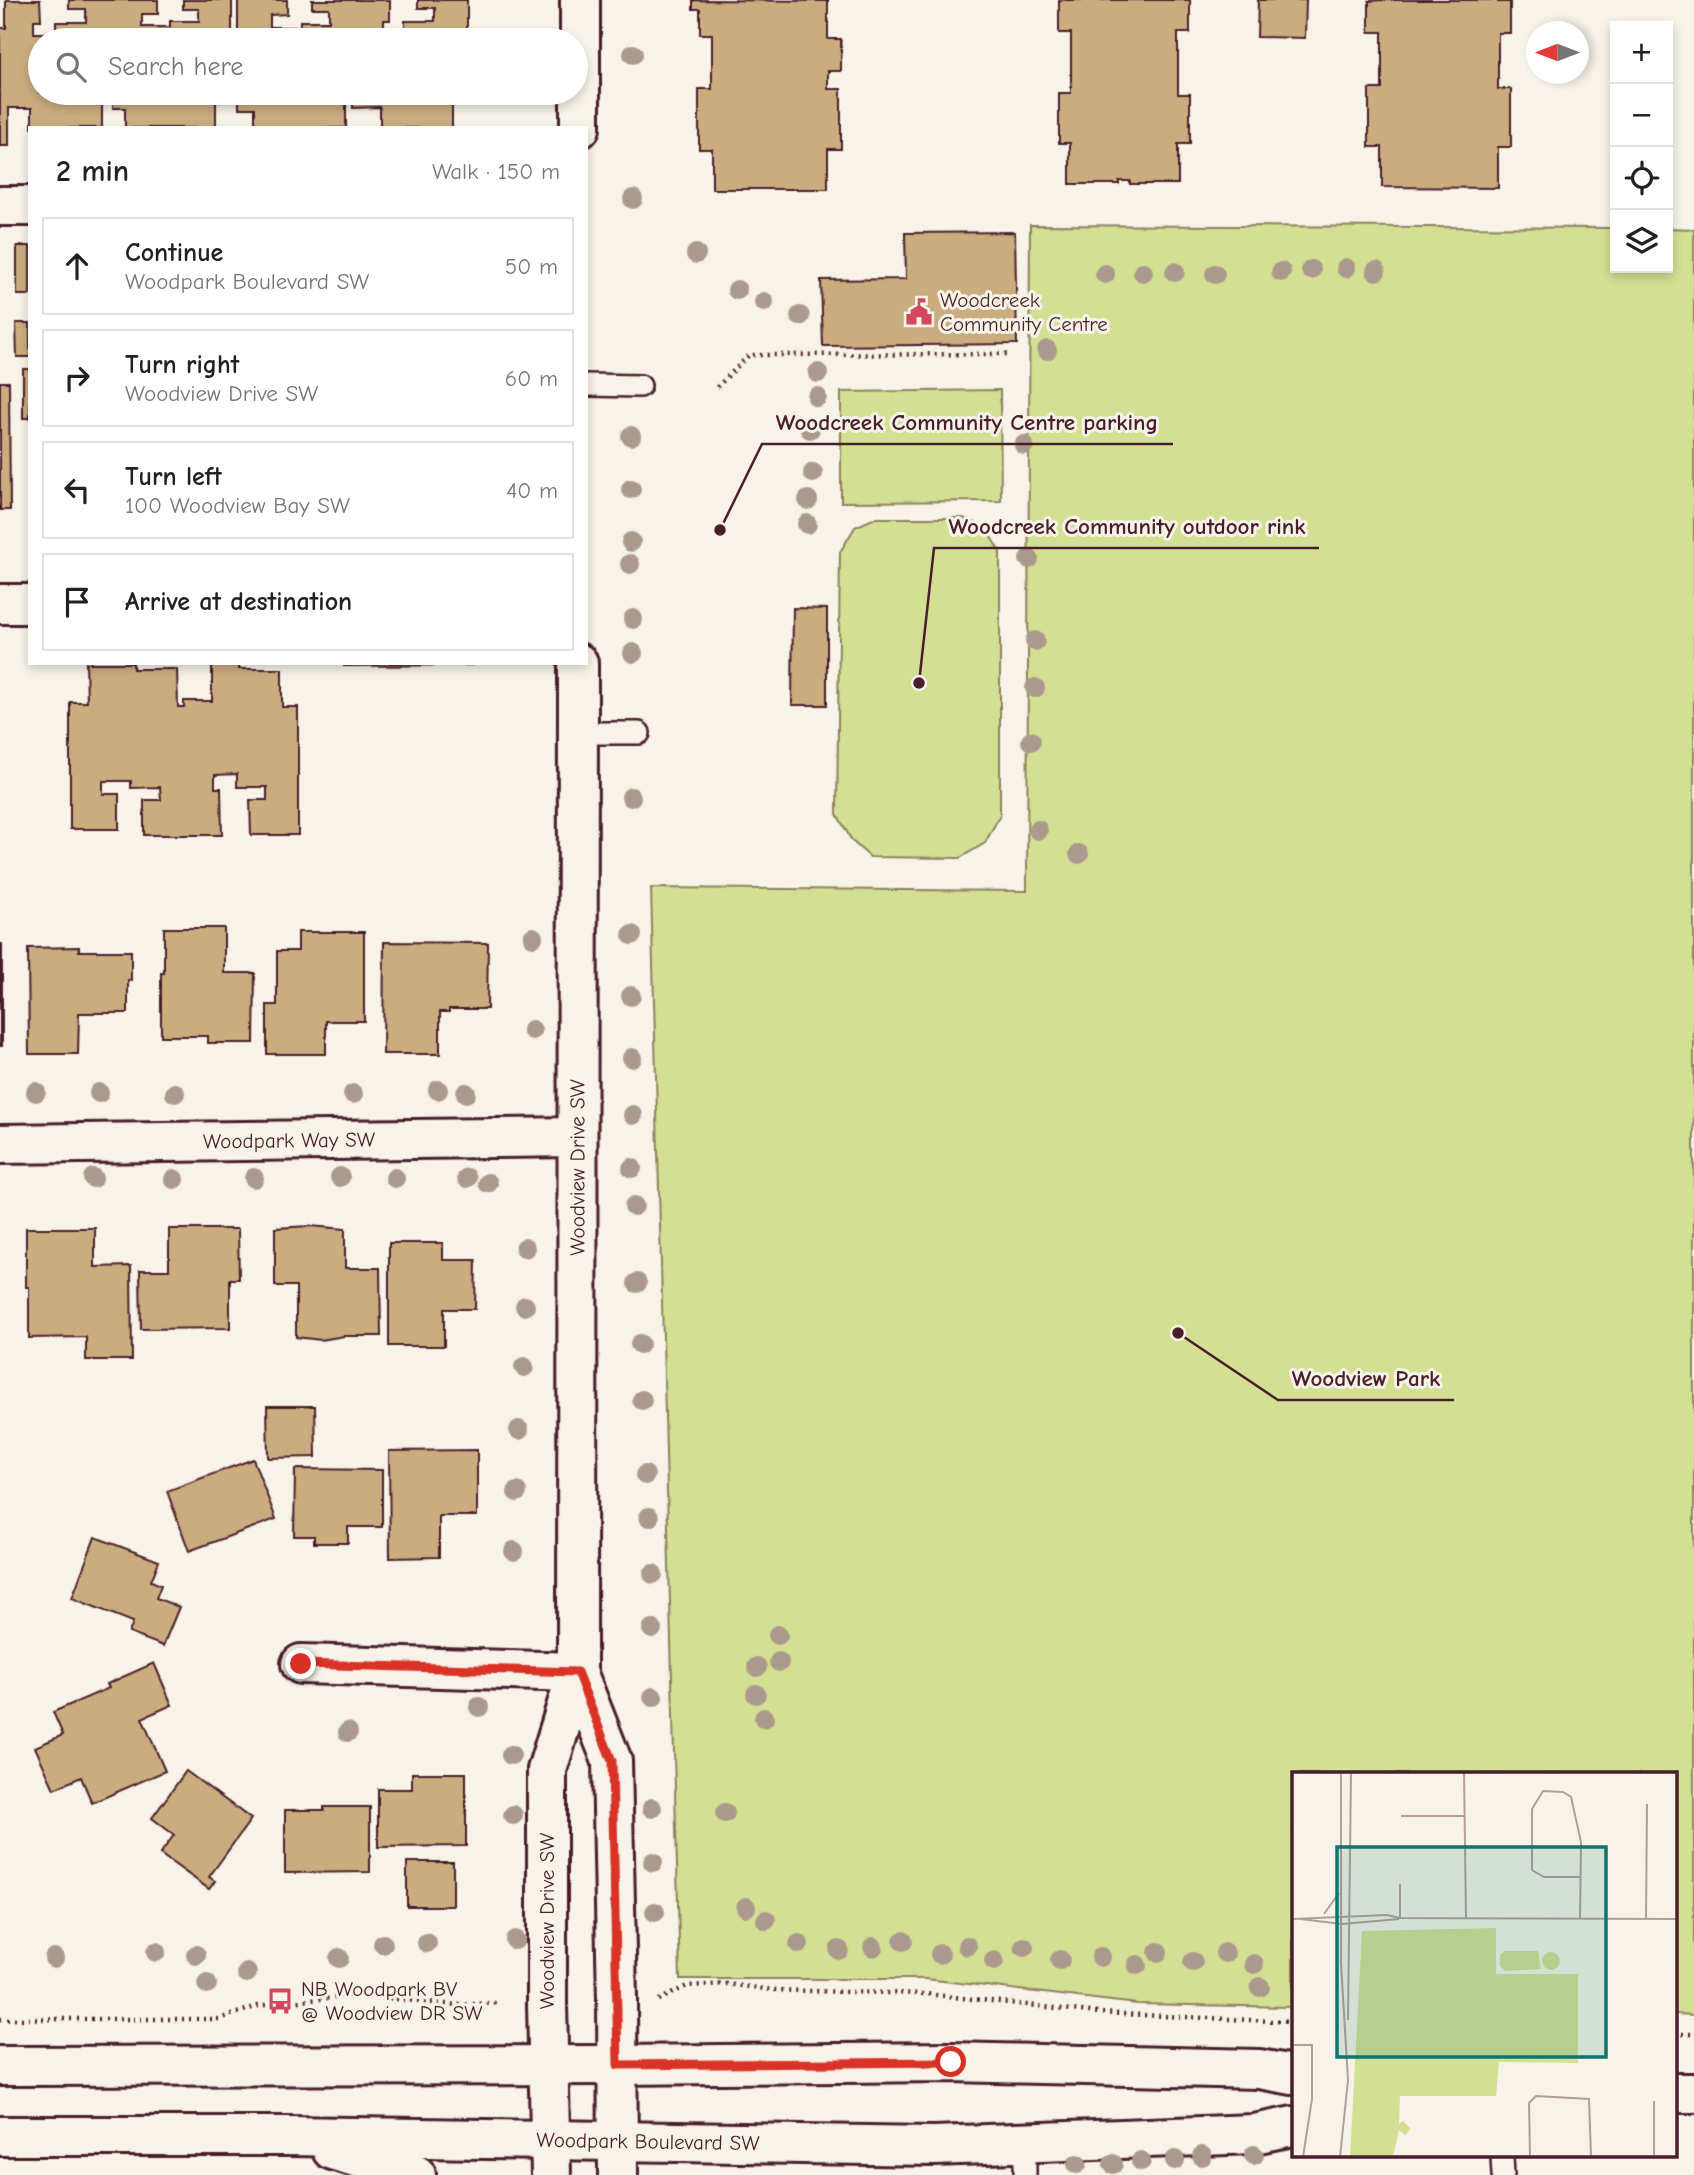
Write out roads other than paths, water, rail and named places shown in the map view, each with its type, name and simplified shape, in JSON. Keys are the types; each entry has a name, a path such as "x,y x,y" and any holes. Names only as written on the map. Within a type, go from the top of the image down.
{"street":[{"path":"580,0 580,28"},
{"path":"580,105 580,126"},
{"path":"0,205 28,206"},
{"path":"0,604 28,604"},
{"name":"Woodview Drive SW","path":"550,2158 547,1770 577,1672 578,665"},
{"name":"Woodpark Way SW","path":"0,1144 577,1137"},
{"path":"301,1664 577,1672"},
{"name":"Woodview Drive SW","path":"577,1672 612,1761 618,2158"},
{"path":"0,2066 951,2062 1259,2069 1292,2075"},
{"path":"1676,2093 1694,2092"},
{"name":"Woodpark Boulevard SW","path":"0,2136 287,2136 550,2158 618,2158 934,2146 1025,2159 1254,2134 1292,2126"},
{"path":"287,2136 416,2175"}],"lane":[{"path":"588,384 639,386"},
{"path":"578,733 639,733"}],"place":[{"name":"Woodcreek Community Centre","path":"919,312"},
{"name":"Woodcreek Community Centre parking","path":"720,530"},
{"name":"Woodcreek Community outdoor rink","path":"919,683"},
{"name":"Woodview Park","path":"1178,1333"},
{"name":"NB Woodpark BV @ Woodview DR SW","path":"280,2001"}]}
